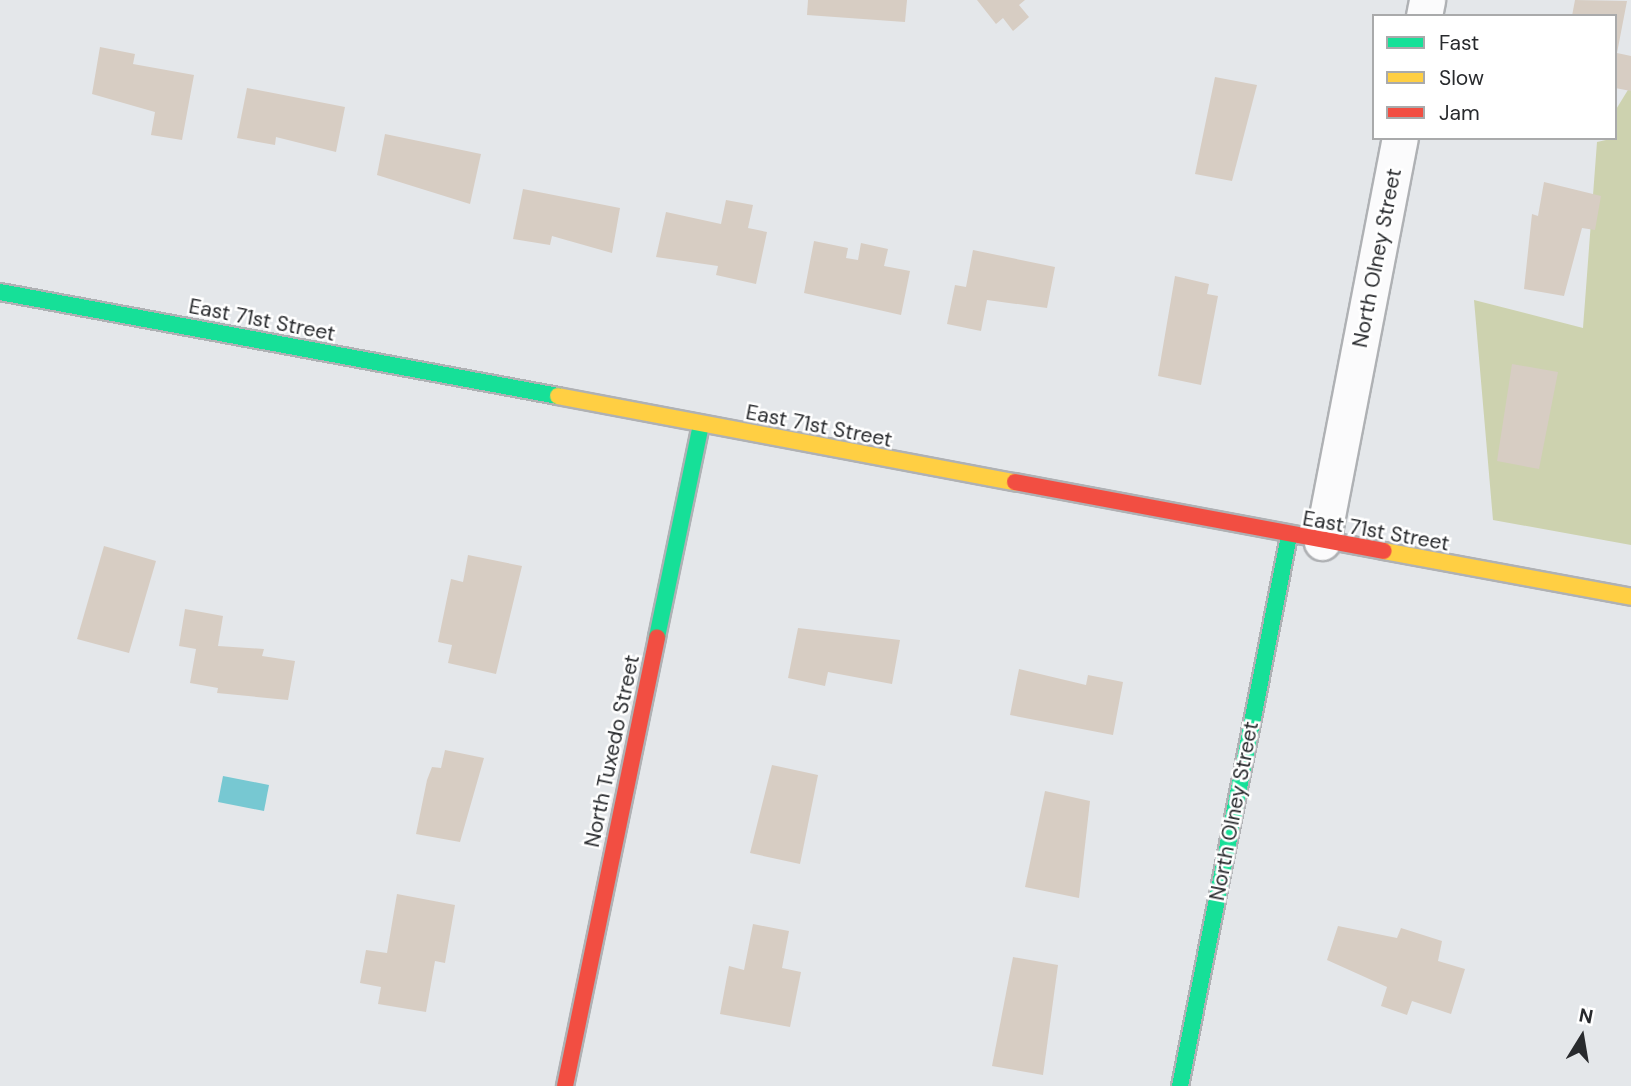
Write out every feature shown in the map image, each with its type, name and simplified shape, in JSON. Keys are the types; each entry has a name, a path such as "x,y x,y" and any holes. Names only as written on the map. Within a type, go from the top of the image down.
{"main road":[{"name":"East 71st Street","path":"0,292 1305,539 1631,597"},
{"name":"North Tuxedo Street","path":"565,1086 701,425"},
{"name":"North Olney Street","path":"1180,1086 1305,539"}],"street":[{"name":"North Olney Street","path":"1305,539 1400,140"}],"green space":[{"path":"1631,85 1631,545 1493,520 1474,300 1583,328 1597,142 1617,140 1617,108"}],"water":[{"path":"223,776 269,785 264,811 218,802"}],"building":[{"path":"808,0 907,0 905,22 807,15"},
{"path":"977,0 1025,0 1019,5 1029,17 1013,31 1003,18 996,24"},
{"path":"1575,0 1627,1 1617,53 1617,14 1572,14"},
{"path":"100,47 135,54 133,64 194,75 182,140 151,135 155,112 92,94"},
{"path":"1617,53 1631,56 1631,91 1617,88"},
{"path":"1215,77 1257,85 1232,181 1195,174"},
{"path":"247,88 345,107 336,152 276,137 275,145 237,138"},
{"path":"385,134 481,154 470,204 377,175"},
{"path":"1544,182 1601,196 1595,230 1582,228 1564,296 1524,289 1532,214 1538,216"},
{"path":"523,189 620,208 612,253 552,236 550,245 513,239"},
{"path":"726,200 753,205 748,228 767,232 756,284 716,275 718,266 656,257 666,212 721,224"},
{"path":"814,241 848,248 846,258 858,260 861,243 888,249 884,266 910,271 901,315 804,293"},
{"path":"973,250 1055,267 1047,308 987,300 981,331 947,324 955,285 966,287"},
{"path":"1175,276 1209,284 1207,294 1218,296 1201,385 1158,376"},
{"path":"1512,364 1558,372 1539,469 1497,461"},
{"path":"104,546 156,561 129,653 77,639"},
{"path":"468,555 522,566 496,674 448,663 452,645 438,642 451,579 463,582"},
{"path":"185,609 223,616 218,646 264,649 262,656 295,661 288,700 217,693 218,688 190,683 196,649 179,646"},
{"path":"798,628 900,640 892,684 828,672 825,686 788,678"},
{"path":"1019,669 1086,685 1088,675 1123,682 1113,735 1010,715"},
{"path":"445,750 484,758 460,842 416,834 427,780 432,767 441,768"},
{"path":"772,765 818,775 800,864 750,853"},
{"path":"1045,791 1090,801 1079,898 1025,887"},
{"path":"397,894 455,905 445,963 435,961 426,1012 378,1004 381,987 360,983 366,950 387,953"},
{"path":"753,924 789,931 782,968 801,972 790,1027 720,1014 729,966 744,970"},
{"path":"1338,926 1397,938 1401,928 1442,941 1438,961 1465,969 1451,1014 1412,1001 1407,1015 1381,1006 1387,987 1327,960"},
{"path":"1013,957 1058,965 1043,1075 992,1066"}],"traffic: fast":[{"path":"0,292 558,396"},
{"path":"657,637 701,425"},
{"path":"1180,1086 1289,536"}],"traffic: slow":[{"path":"558,396 1015,482"},
{"path":"1384,551 1631,597"}],"traffic: jam":[{"path":"1015,482 1384,551"},
{"path":"565,1086 657,637"}]}
